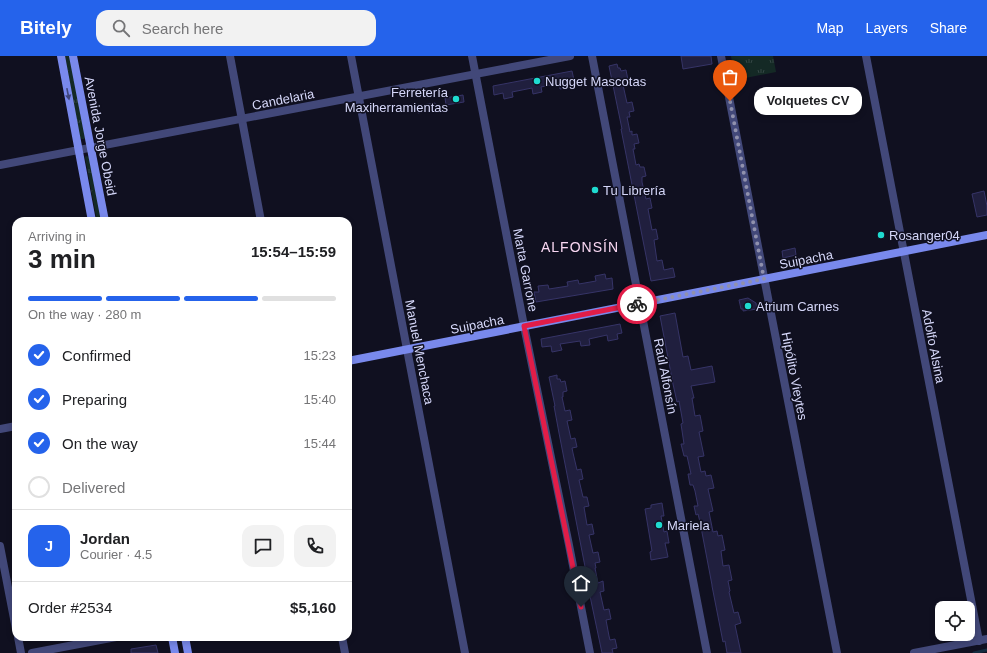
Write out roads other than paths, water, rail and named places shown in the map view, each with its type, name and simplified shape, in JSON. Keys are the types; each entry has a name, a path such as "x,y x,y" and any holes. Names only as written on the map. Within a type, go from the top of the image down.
{"main road":[{"name":"Avenida Jorge Obeid","path":"60,56 91,217"},
{"name":"Avenida Jorge Obeid","path":"73,56 104,217"},
{"name":"Suipacha","path":"352,360 987,235"},
{"path":"173,641 175,653"},
{"path":"186,641 188,653"}],"street":[{"path":"230,56 260,217"},
{"name":"Manuel Menchaca","path":"351,56 465,653"},
{"name":"Marta Garrone","path":"472,56 524,326 590,653"},
{"name":"Candelaria","path":"0,165 570,56"},
{"name":"Raúl Alfonsín","path":"592,56 707,653"},
{"name":"Hipólito Vieytes","path":"721,56 837,653"},
{"name":"Adolfo Alsina","path":"866,56 904,252 983,640"},
{"path":"0,429 12,427"},
{"path":"0,546 12,608"},
{"path":"914,653 983,640"},
{"path":"19,641 21,653"},
{"path":"32,653 95,641"},
{"path":"343,641 345,653"}],"waterway":[{"path":"974,653 987,650"}],"place":[{"name":"Nugget Mascotas","path":"537,81"},
{"name":"Ferretería Maxiherramientas","path":"456,99"},
{"name":"Volquetes CV","path":"730,101"},
{"name":"Tu Librería","path":"595,190"},
{"name":"Rosanger04","path":"881,235"},
{"name":"Atrium Carnes","path":"748,306"},
{"name":"Mariela","path":"659,525"}],"district":[{"name":"ALFONSÍN","path":"580,247"}]}
